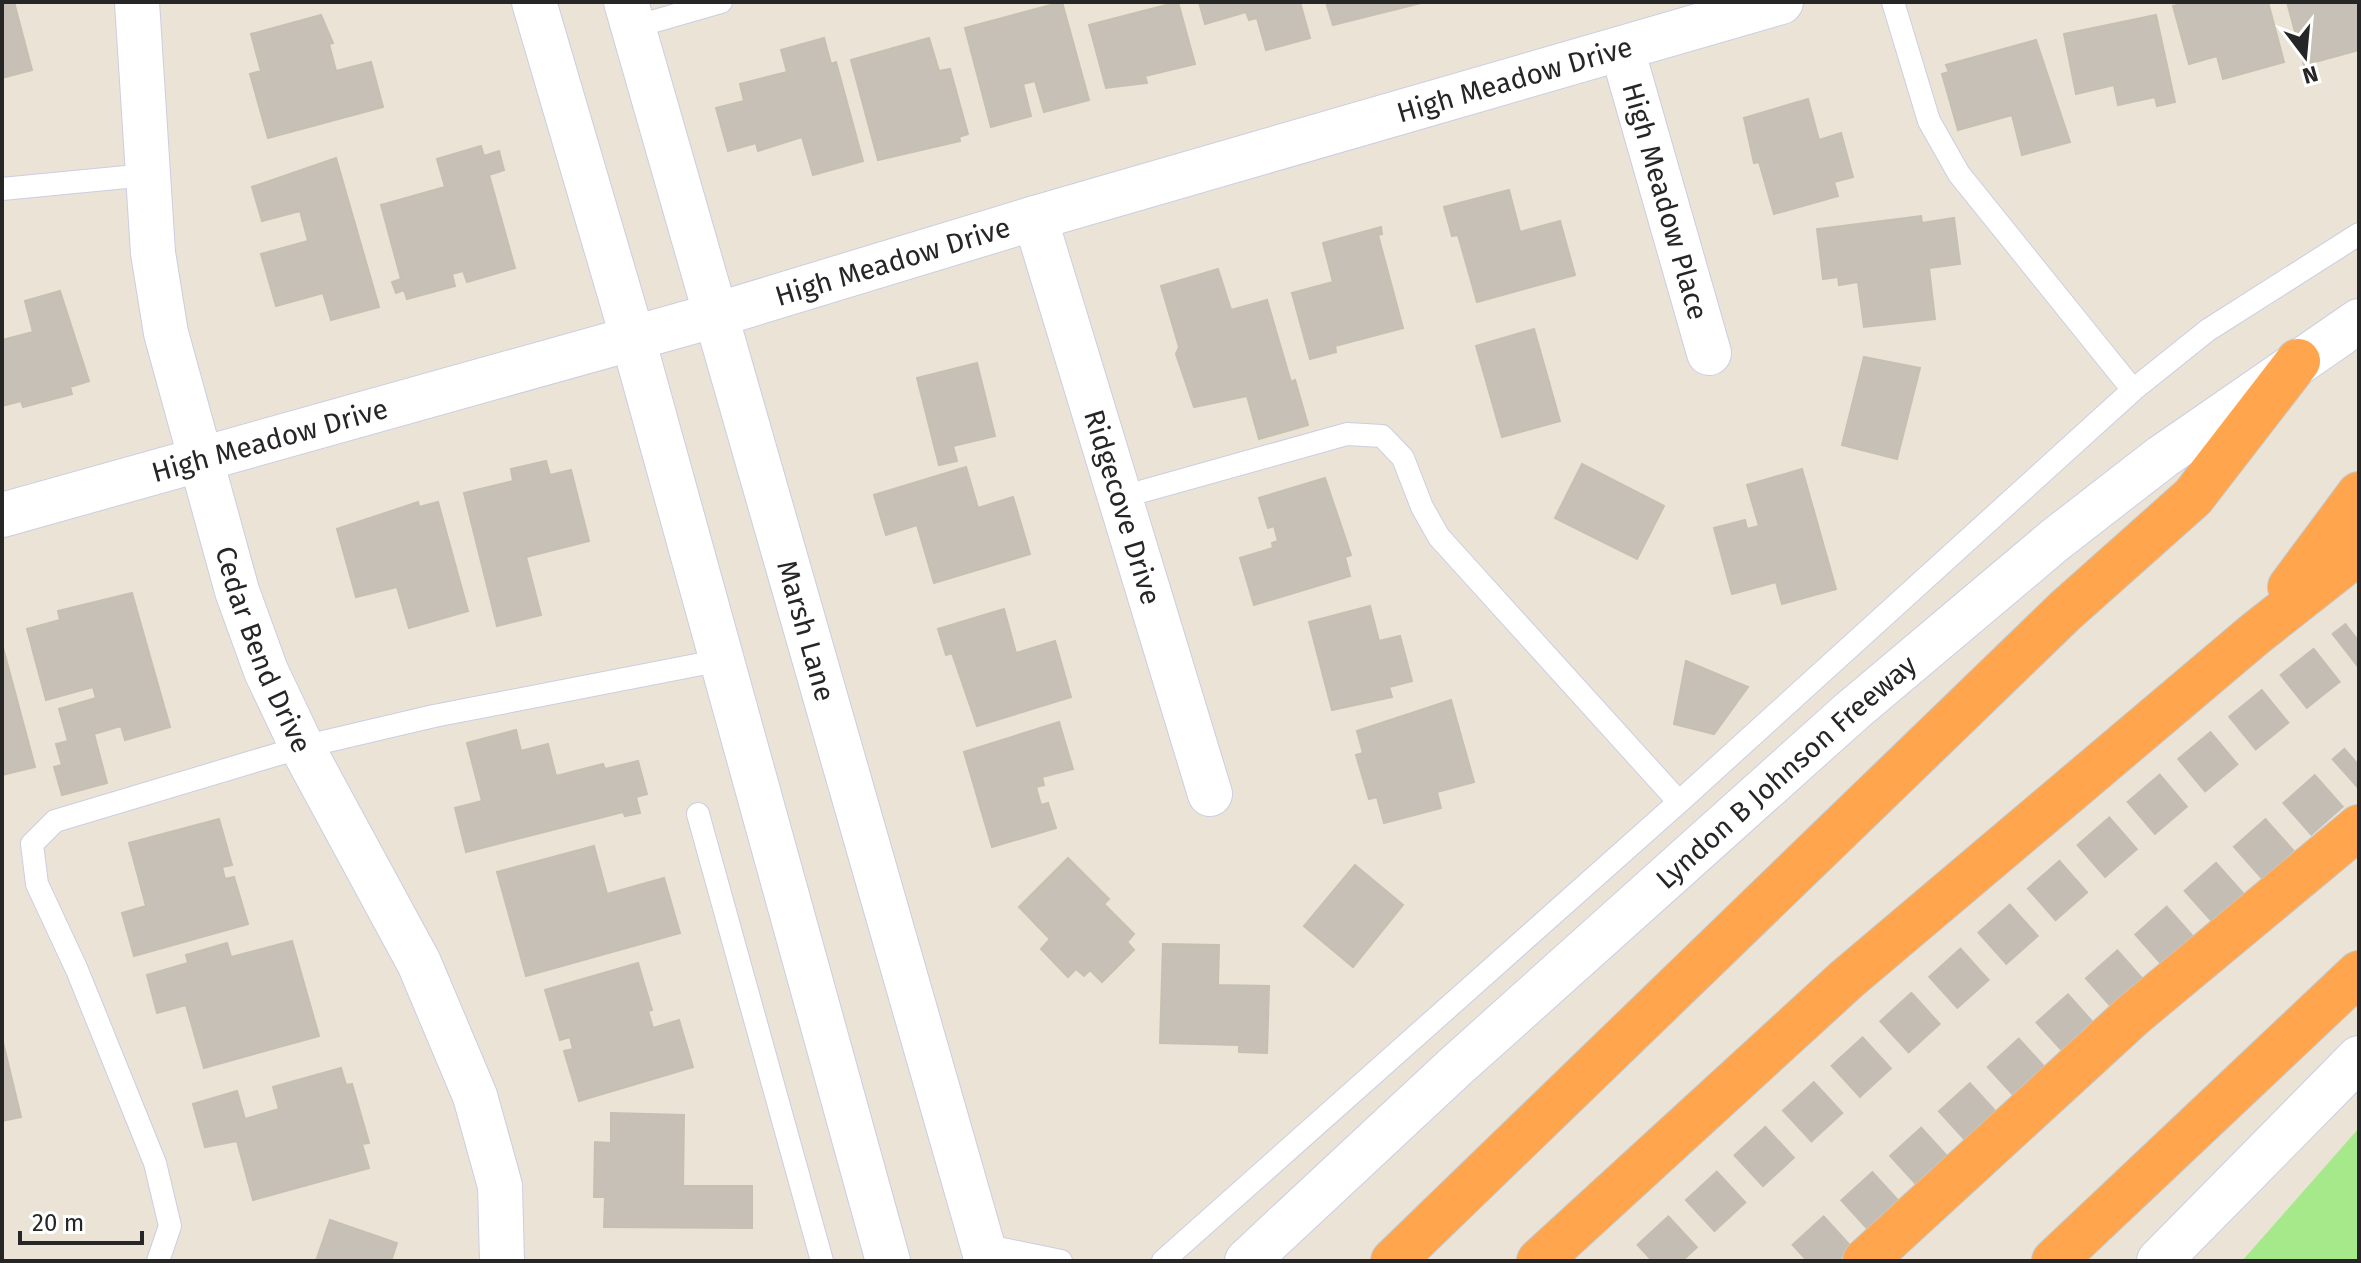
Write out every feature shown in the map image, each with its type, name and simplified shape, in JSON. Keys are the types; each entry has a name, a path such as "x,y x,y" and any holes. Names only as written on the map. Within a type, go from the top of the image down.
{"highway":[{"path":"1393,1261 2065,611 2193,497 2298,361"},
{"path":"2255,634 2359,494"},
{"path":"1539,1261 1847,979 2255,634 2359,552"},
{"path":"1865,1261 2133,1015 2359,827"},
{"path":"2054,1261 2359,973"}],"main road":[{"name":"Cedar Bend Drive","path":"137,2 153,253 166,333 237,591 266,671 302,747 419,963 475,1096 500,1186 502,1261"},
{"path":"534,2 633,339 888,1261"},
{"name":"High Meadow Drive","path":"2,515 633,339 1035,218 1781,2"},
{"name":"Marsh Lane","path":"630,14 985,1253"},
{"name":"High Meadow Place","path":"1622,49 1709,353"},
{"name":"Ridgecove Drive","path":"1035,218 1210,794"},
{"name":"Lyndon B Johnson Freeway","path":"1247,1261 1455,1067 1852,711 2067,531 2162,457 2359,321"},
{"path":"2159,1261 2359,1058"}],"lane":[{"path":"630,14 721,2"},
{"path":"1893,2 1929,121 1959,174 2133,390"},
{"path":"2,189 147,175"},
{"path":"1163,1261 1679,802 2133,390 2208,330 2359,234"},
{"path":"1122,497 1347,434 1382,436 1403,458 1422,507 1439,537 1679,802"},
{"path":"158,1261 170,1226 155,1163 77,970 37,884 32,844 55,821 302,747 434,716 722,660"},
{"path":"698,814 822,1261"},
{"path":"985,1253 1061,1261"}],"green space":[{"path":"2359,1128 2359,1261 2242,1261"}],"building":[{"path":"14,2 32,70 2,78 2,4"},
{"path":"1062,2 1089,100 1044,112 1035,81 1023,84 1031,116 991,127 965,28"},
{"path":"1178,2 1195,64 1145,76 1147,83 1106,88 1089,25"},
{"path":"1199,2 1300,2 1310,38 1266,50 1257,18 1249,20 1246,12 1205,24"},
{"path":"1326,2 1425,2 1333,25"},
{"path":"2190,2 2268,2 2284,62 2223,79 2217,56 2189,64 2173,6"},
{"path":"2287,2 2359,2 2359,50 2304,65"},
{"path":"321,15 333,43 329,44 336,71 371,62 383,107 268,138 250,74 261,71 251,34"},
{"path":"2156,15 2175,102 2157,106 2155,97 2118,105 2114,85 2076,94 2064,34"},
{"path":"824,38 831,64 836,62 863,161 813,175 802,137 758,151 756,143 728,151 716,108 744,101 740,84 787,72 781,50"},
{"path":"929,38 939,71 950,69 968,134 959,137 960,141 878,160 851,60"},
{"path":"2036,40 2070,142 2022,155 2012,115 1958,130 1942,74 1949,72 1946,65"},
{"path":"1808,99 1819,140 1841,133 1853,177 1834,182 1838,196 1774,214 1759,162 1754,163 1744,118"},
{"path":"481,146 484,156 499,151 504,170 489,175 515,268 467,282 463,271 452,274 455,286 407,299 404,290 396,293 392,282 401,279 381,205 445,187 437,159"},
{"path":"336,158 379,307 331,320 323,293 276,306 261,254 308,241 300,211 262,221 252,187"},
{"path":"1509,190 1520,232 1560,221 1575,275 1477,302 1458,235 1452,236 1444,207"},
{"path":"1921,216 1922,223 1954,218 1960,264 1929,268 1935,319 1864,327 1858,282 1839,285 1838,277 1823,279 1817,229"},
{"path":"1381,227 1382,234 1378,235 1403,328 1335,346 1336,352 1310,359 1292,293 1333,282 1323,243"},
{"path":"1218,269 1231,310 1267,300 1291,382 1295,380 1308,425 1259,439 1247,396 1194,407 1176,354 1179,347 1161,286"},
{"path":"60,291 89,381 70,387 72,394 23,407 21,401 2,406 2,340 33,332 25,301"},
{"path":"1534,329 1560,421 1502,437 1476,346"},
{"path":"1864,357 1920,368 1897,459 1842,445"},
{"path":"977,363 995,436 953,446 957,461 939,465 917,378"},
{"path":"546,461 550,475 571,470 589,541 526,557 541,615 497,626 464,493 513,481 511,469"},
{"path":"1582,464 1664,506 1637,559 1555,518"},
{"path":"966,467 978,508 1013,497 1030,554 934,583 917,525 886,535 874,495"},
{"path":"1802,469 1836,589 1782,604 1776,582 1732,594 1714,528 1745,520 1747,529 1759,526 1747,485"},
{"path":"1325,478 1351,555 1345,557 1350,576 1254,605 1240,558 1273,548 1272,543 1278,541 1274,526 1268,528 1259,498"},
{"path":"418,502 419,507 438,502 468,611 409,628 397,587 356,597 337,529"},
{"path":"132,593 170,727 125,740 121,726 94,734 107,783 62,795 54,767 62,765 56,744 68,741 59,709 96,698 93,687 46,700 27,629 60,620 58,611"},
{"path":"1370,606 1379,641 1400,636 1412,681 1389,687 1392,697 1332,710 1309,622"},
{"path":"1004,609 1016,653 1055,641 1071,697 977,726 952,653 946,655 938,629"},
{"path":"2,644 35,767 2,775"},
{"path":"1686,661 1748,687 1714,734 1674,724"},
{"path":"1451,700 1474,782 1437,792 1441,808 1384,823 1377,797 1369,799 1356,755 1363,753 1357,731"},
{"path":"1059,722 1073,769 1042,777 1044,785 1036,787 1041,805 1048,803 1056,828 992,847 964,752"},
{"path":"516,730 521,751 548,744 556,776 603,764 605,769 638,761 647,794 636,797 640,813 625,816 623,812 466,852 455,808 482,801 467,743"},
{"path":"219,819 232,865 222,867 225,879 234,877 248,924 134,956 122,913 146,906 129,843"},
{"path":"594,846 607,894 664,878 680,933 526,976 497,872"},
{"path":"1068,858 1109,899 1104,904 1134,934 1127,942 1134,950 1102,982 1090,970 1084,976 1076,969 1068,977 1041,949 1050,939 1019,907"},
{"path":"1355,865 1403,905 1353,967 1304,926"},
{"path":"292,941 319,1036 204,1068 186,1005 157,1013 147,975 188,963 186,955 227,943 231,957"},
{"path":"1163,944 1219,945 1218,985 1269,986 1267,1053 1239,1052 1239,1045 1160,1043"},
{"path":"638,963 652,1010 648,1011 653,1028 679,1020 693,1067 579,1101 564,1051 573,1049 570,1037 560,1040 545,990"},
{"path":"2,1038 21,1117 2,1121"},
{"path":"341,1068 346,1085 352,1084 369,1143 362,1144 369,1168 253,1200 237,1141 205,1147 193,1104 237,1091 245,1119 279,1109 273,1087"},
{"path":"611,1113 684,1115 683,1186 752,1186 752,1228 604,1227 605,1197 594,1197 595,1142 611,1143"},
{"path":"330,1220 397,1243 391,1261 316,1261"}],"tunnel":[{"path":"1651,1261 2087,865 2176,788 2359,640"},
{"path":"1806,1261 2359,764"}]}
